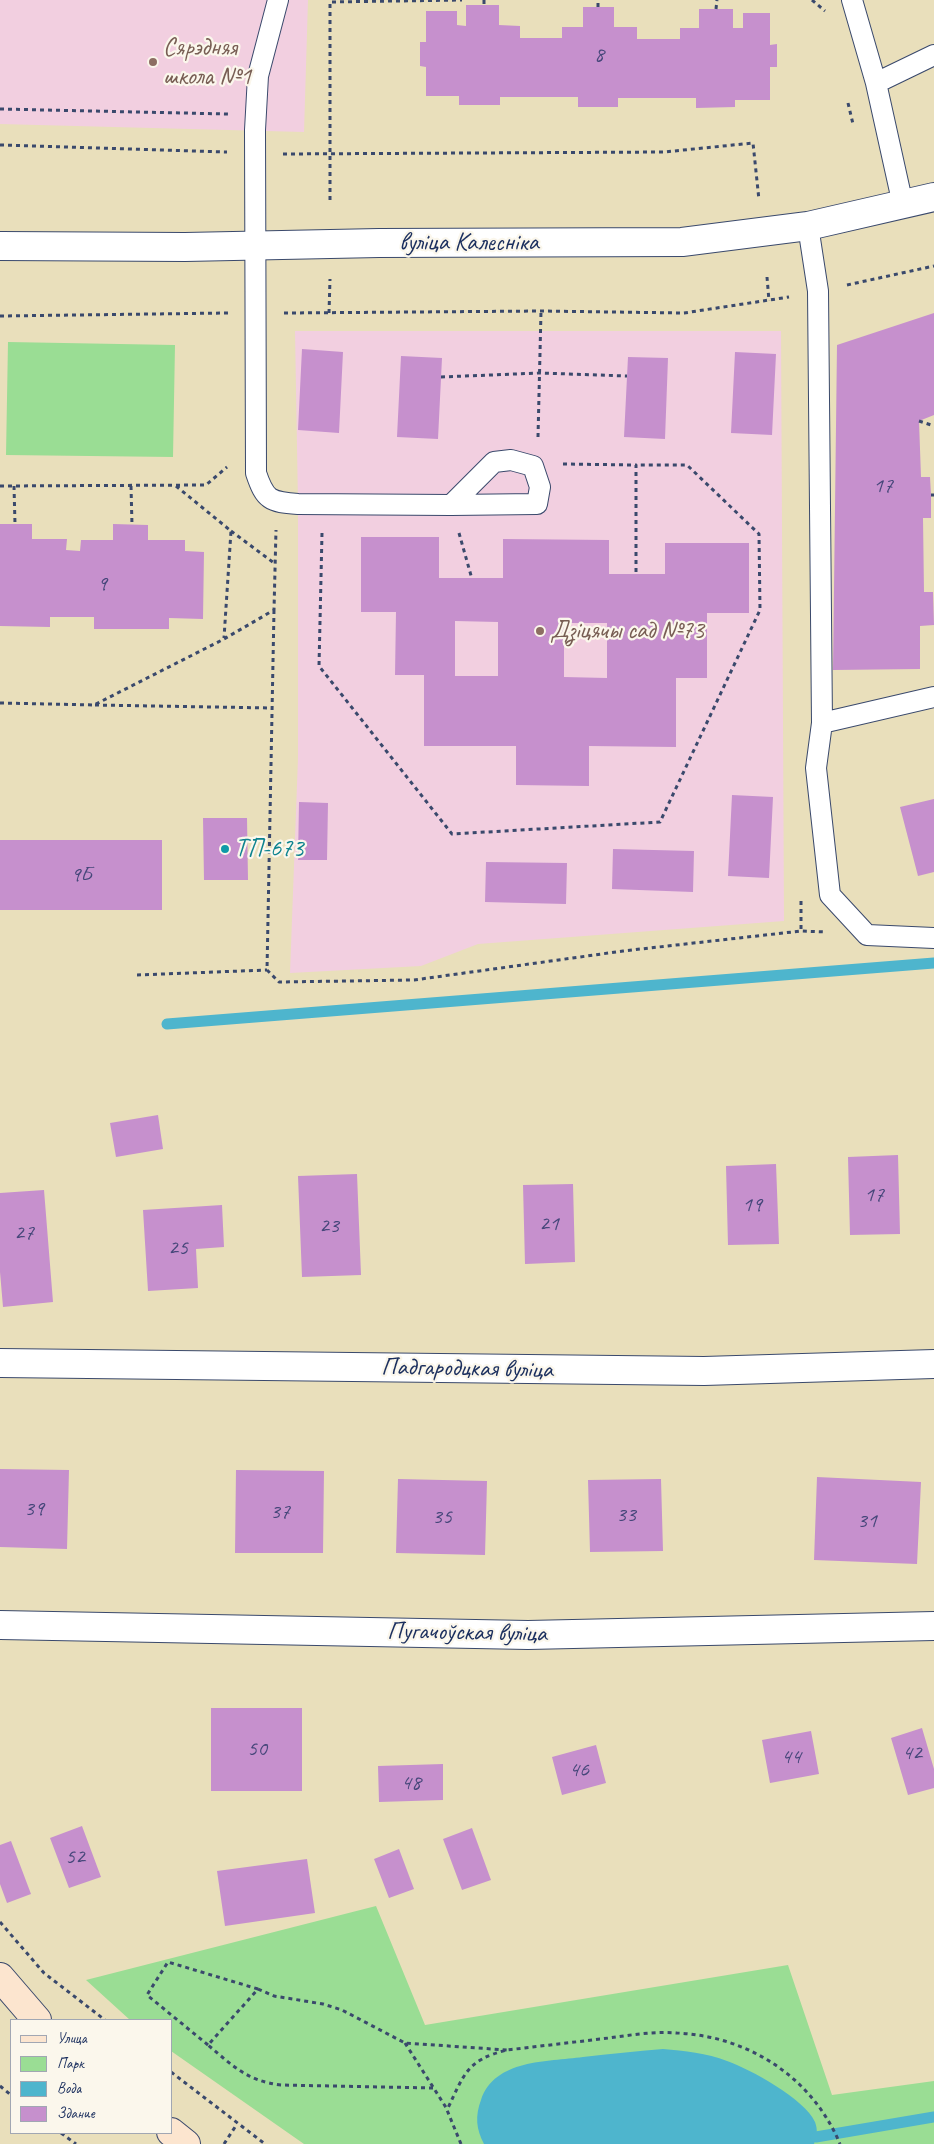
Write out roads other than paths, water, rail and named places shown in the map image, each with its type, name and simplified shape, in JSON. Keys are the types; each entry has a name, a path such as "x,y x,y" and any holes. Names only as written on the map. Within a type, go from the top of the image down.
{"street":[{"name":"вуліца Калесніка","path":"0,246 256,246 389,243 682,242 808,226 934,197"},
{"name":"Падгародцкая вуліца","path":"0,1363 704,1371 934,1364"},
{"name":"Пугачоўская вуліца","path":"0,1625 528,1635 934,1626"},
{"path":"0,1977 35,2019"},
{"path":"172,2133 186,2144"}],"lane":[{"path":"278,0 258,76 256,115 256,473 262,492 277,502 451,505"},
{"path":"852,0 876,83 904,205"},
{"path":"876,83 934,55"},
{"path":"808,226 818,291 822,723 816,768 830,895 866,936 934,938"},
{"path":"822,723 934,696"}],"water":[{"path":"663,2049 719,2058 737,2065 776,2086 800,2104 815,2122 817,2128 814,2144 484,2144 477,2122 481,2100 488,2087 498,2077 510,2070 539,2062"}],"waterway":[{"path":"167,1024 934,963"},
{"path":"816,2137 934,2117"}],"place":[{"name":"Сярэдняя школа №1","path":"153,62"},
{"name":"Дзіцячы сад №73","path":"540,631"},
{"name":"ТП-673","path":"225,849"}]}
